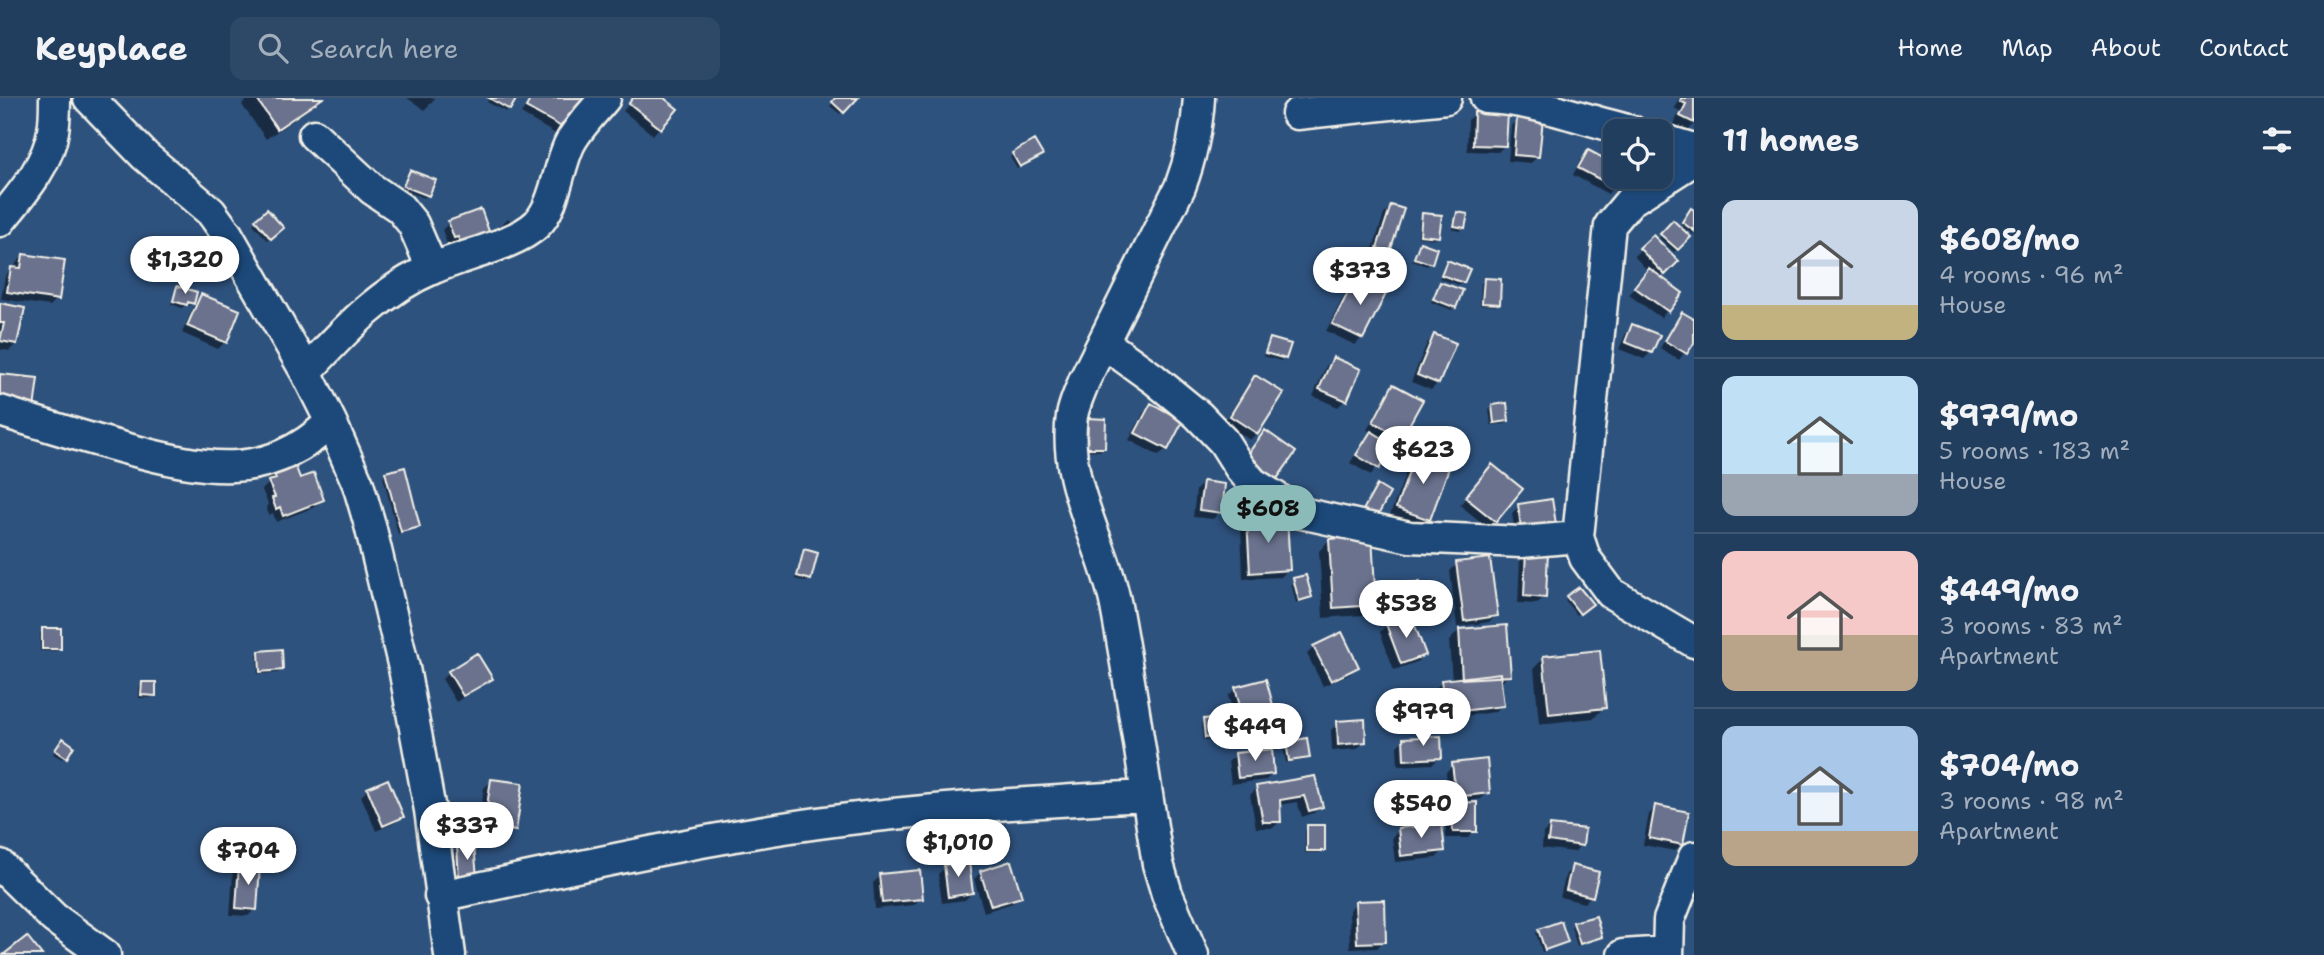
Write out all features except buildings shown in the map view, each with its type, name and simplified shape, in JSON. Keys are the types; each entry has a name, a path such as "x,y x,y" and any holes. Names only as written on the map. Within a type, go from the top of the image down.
{"street":[{"path":"6,205 33,178 48,149 53,131 55,98"},
{"path":"89,98 127,139 211,212 227,234 306,372 358,484 388,597 430,810 450,955"},
{"path":"306,372 371,305 402,284 432,268 517,237 536,225 548,210 560,167 571,141 605,98"},
{"path":"1193,955 1167,894 1158,864 1115,602 1073,469 1070,439 1073,413 1080,391 1180,187 1189,163 1197,125 1199,98"},
{"path":"1297,114 1377,102 1446,98"},
{"path":"1486,98 1540,106 1603,125"},
{"path":"314,135 372,189 400,208 413,224 432,268"},
{"path":"1673,143 1694,149"},
{"path":"1694,160 1630,201 1610,225 1578,537 1585,558 1611,593 1694,642"},
{"path":"1104,344 1154,379 1198,415 1223,441 1253,483 1301,513 1409,537 1521,542 1578,537"},
{"path":"0,411 182,464 217,467 246,466 284,453 314,438 331,422"},
{"path":"440,895 685,845 806,825 951,809 1147,796"},
{"path":"1623,955 1668,953 1669,920 1694,857"},
{"path":"0,865 54,918 105,955"}]}
